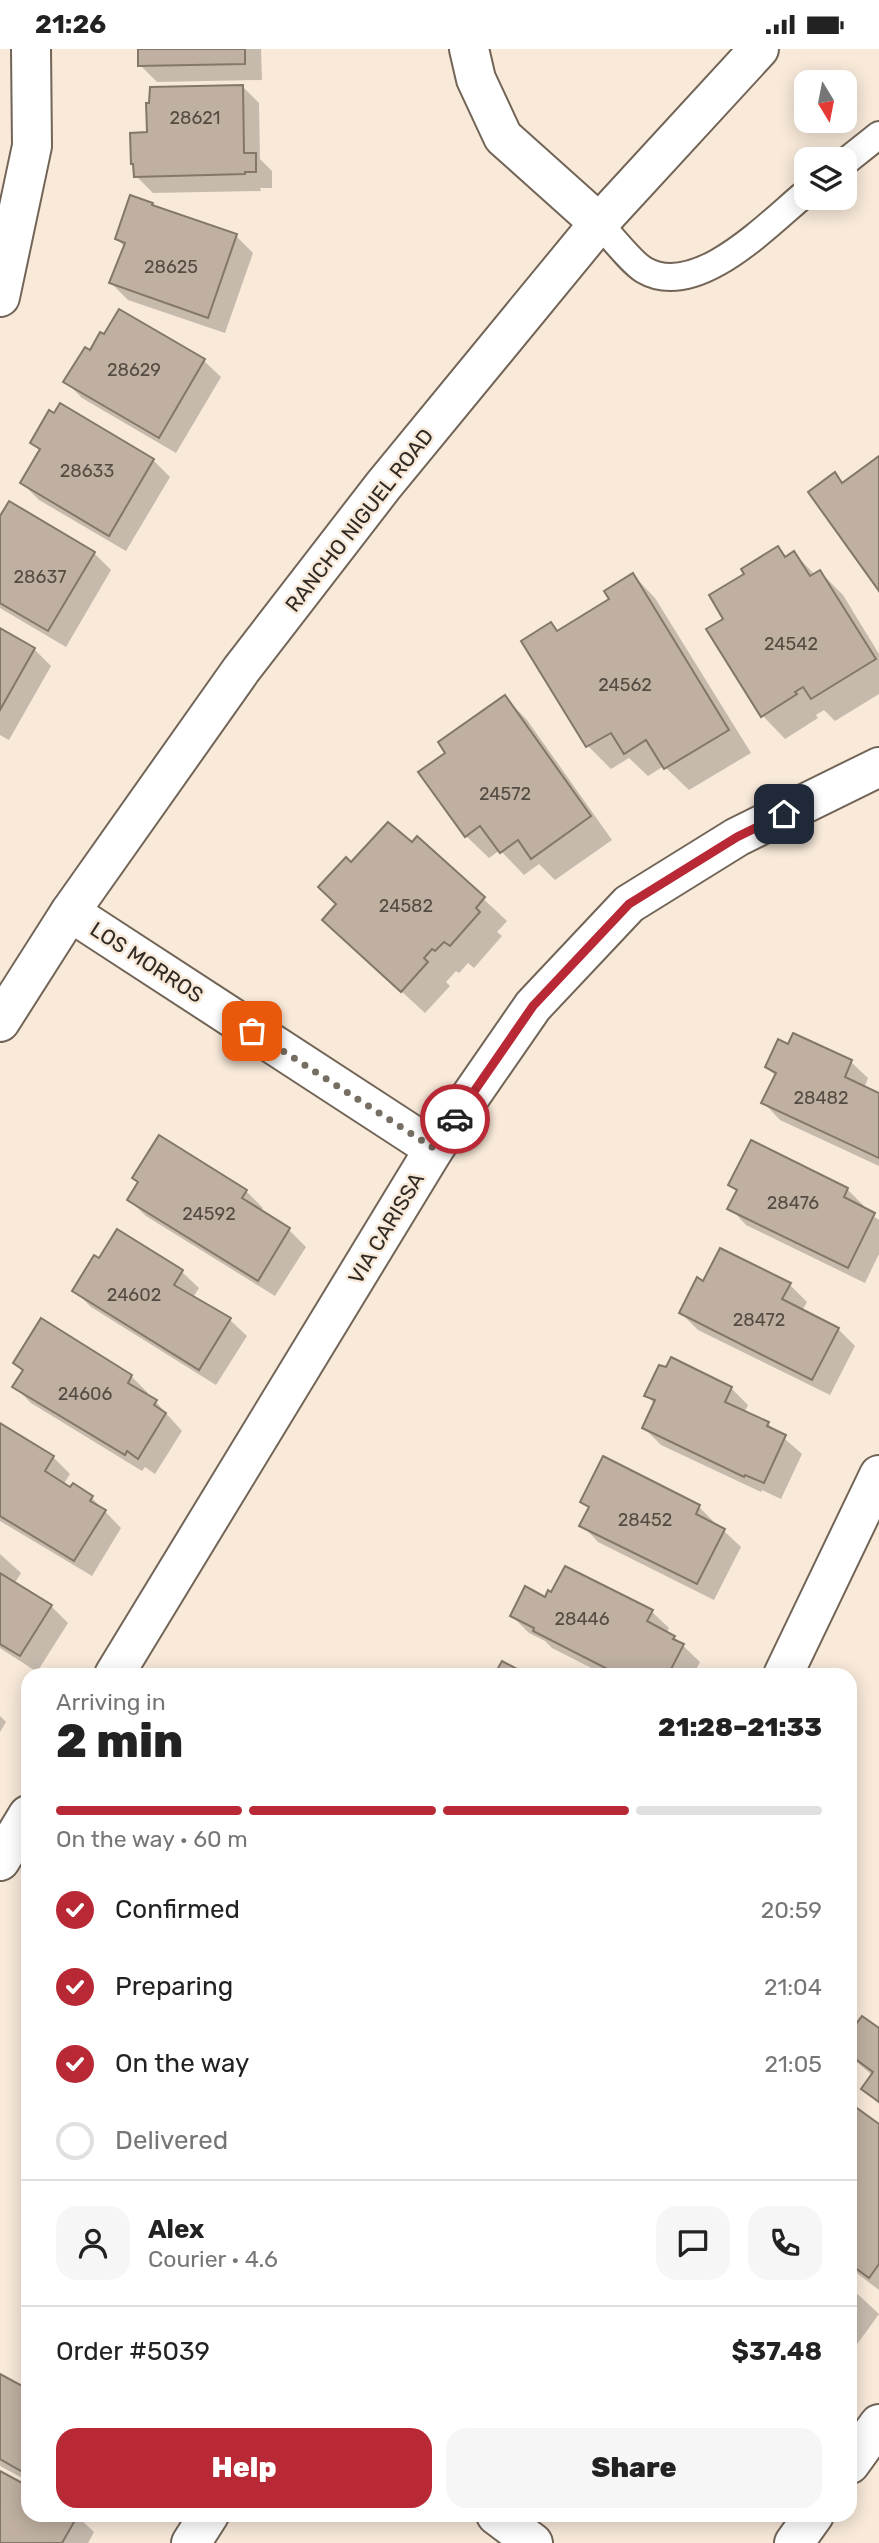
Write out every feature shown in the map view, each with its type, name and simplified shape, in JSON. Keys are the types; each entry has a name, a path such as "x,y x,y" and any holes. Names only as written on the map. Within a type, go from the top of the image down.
{"street":[{"path":"0,297 32,146 31,49"},
{"path":"469,49 475,79 503,137 599,223"},
{"name":"RANCHO NIGUEL ROAD","path":"0,1023 70,912 241,670 383,486 599,223 759,49"},
{"name":"VIA CARISSA","path":"118,1668 435,1149 533,1006 629,904 737,837 879,767"},
{"name":"LOS MORROS","path":"70,912 435,1149"},
{"path":"786,1668 879,1475"},
{"path":"0,1861 21,1826"},
{"path":"857,2454 879,2424"},
{"path":"191,2543 204,2522"},
{"path":"504,2522 533,2543"},
{"path":"794,2543 809,2522"}],"lane":[{"path":"857,152 879,135"},
{"path":"599,223 644,270 666,276 690,276 731,254 794,203"}],"building":[{"path":"138,49 245,49 245,64 138,66"},
{"path":"243,85 244,153 256,153 256,172 134,177 130,133 147,132 146,103 149,103 150,87"},
{"path":"130,195 237,234 208,318 109,283 125,243 115,239"},
{"path":"119,309 205,359 159,438 63,382 85,347 90,350 100,332 104,334"},
{"path":"60,403 154,459 109,536 20,483 40,449 30,443 49,410 54,413"},
{"path":"879,456 879,591 808,492 835,472 842,483"},
{"path":"9,501 95,552 48,631 0,603 0,516"},
{"path":"778,546 785,557 794,551 810,576 820,570 876,659 811,699 803,687 795,692 797,694 761,717 706,629 723,619 709,595 744,574 741,569"},
{"path":"633,573 729,730 664,769 646,740 624,754 611,733 586,747 521,641 551,622 557,631 609,599 604,591"},
{"path":"0,628 35,648 0,710"},
{"path":"505,695 591,816 531,859 518,840 500,853 480,826 465,837 418,772 445,753 438,742"},
{"path":"388,822 412,842 417,836 485,897 476,908 480,912 450,946 444,942 435,951 432,949 424,958 428,962 401,992 322,920 336,904 318,887 346,857 351,862"},
{"path":"793,1033 852,1060 845,1077 879,1093 879,1158 761,1103 776,1073 765,1067 778,1039 788,1044"},
{"path":"159,1135 247,1190 242,1198 290,1228 258,1281 127,1200 138,1182 132,1178"},
{"path":"751,1140 848,1188 844,1197 875,1213 848,1268 727,1209 737,1190 728,1185"},
{"path":"117,1229 183,1270 174,1285 231,1318 199,1370 72,1291 94,1255 99,1258"},
{"path":"720,1248 791,1283 782,1299 839,1328 812,1380 679,1313 697,1277 703,1281"},
{"path":"41,1318 132,1375 128,1383 157,1400 154,1405 166,1413 138,1459 127,1451 125,1455 12,1387 23,1370 13,1363"},
{"path":"671,1357 732,1387 725,1402 769,1422 767,1426 786,1435 764,1483 745,1475 744,1477 642,1428 655,1400 644,1396 659,1365 666,1367"},
{"path":"0,1423 54,1456 45,1471 70,1487 73,1483 93,1496 90,1501 106,1510 74,1561 0,1516"},
{"path":"603,1456 700,1505 696,1514 725,1529 697,1584 579,1526 589,1507 580,1502"},
{"path":"565,1566 653,1610 647,1621 684,1644 672,1668 605,1668 533,1631 534,1628 510,1616 525,1586 545,1597 548,1590 551,1592"},
{"path":"0,1573 52,1605 20,1656 0,1644"},
{"path":"502,1661 515,1668 498,1668"},
{"path":"862,2016 879,2028 879,2102 861,2089 873,2072 857,2060 857,2023"},
{"path":"857,2108 879,2124 879,2264 869,2278 857,2269"},
{"path":"0,2374 21,2385 21,2471 0,2459"},
{"path":"0,2471 21,2482 21,2522 74,2522 62,2543 0,2543"}],"way so far":[{"path":"252,1031 435,1149 455,1119"}],"route":[{"path":"455,1119 533,1006 629,904 737,837 784,814"}]}
